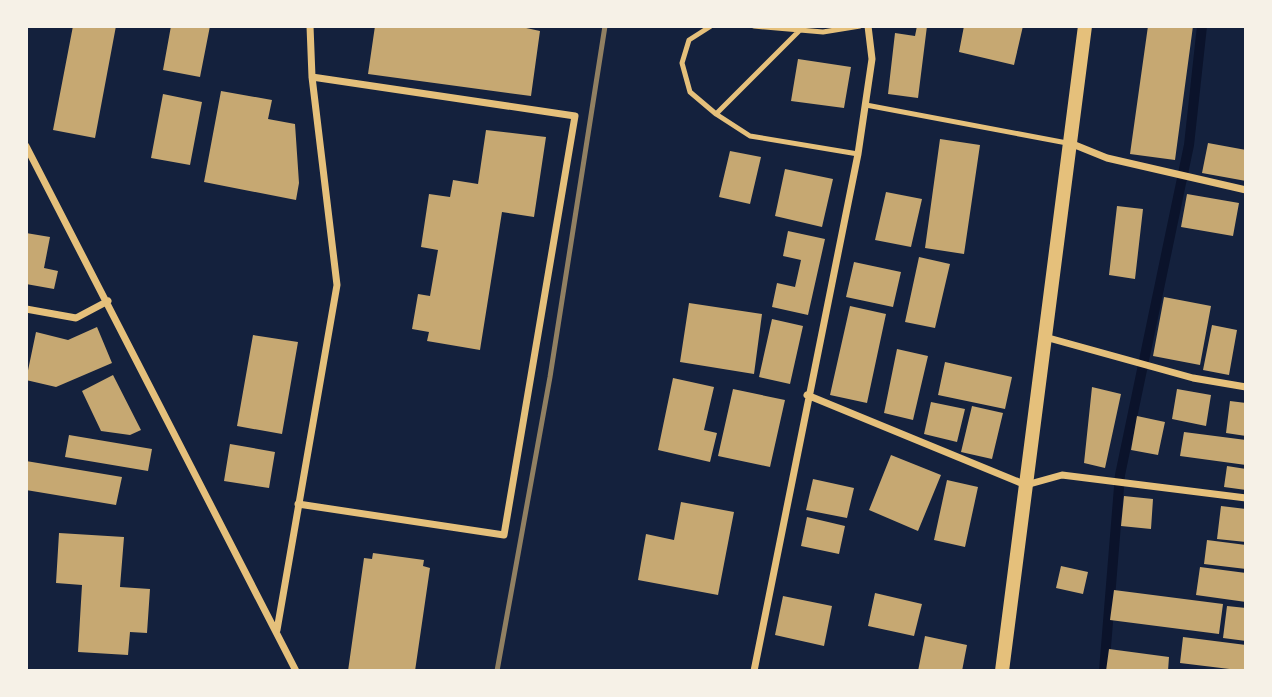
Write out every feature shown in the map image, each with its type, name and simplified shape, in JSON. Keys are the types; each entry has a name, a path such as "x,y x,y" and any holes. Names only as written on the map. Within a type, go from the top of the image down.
{"main road":[{"path":"1002,671 1085,26"}],"street":[{"path":"276,630 337,285 312,77 310,26"},
{"path":"754,671 807,395 858,154 872,59 868,26"},
{"path":"298,504 503,535 575,116 312,77"},
{"path":"1070,143 1107,158 1246,190"},
{"path":"26,146 296,671"},
{"path":"26,309 76,318 108,301"},
{"path":"1045,337 1193,378 1246,387"},
{"path":"807,395 1026,485 1062,475 1246,498"}],"lane":[{"path":"711,26 689,40 682,63 690,92 716,114 750,136 858,154"},
{"path":"754,26 823,32 860,26"},
{"path":"716,114 799,31"},
{"path":"866,105 1070,143"}],"building":[{"path":"73,26 116,26 95,138 53,130"},
{"path":"171,26 210,26 200,77 163,70"},
{"path":"375,26 517,26 540,31 531,96 368,74"},
{"path":"917,26 927,26 918,98 888,94 895,33 915,36"},
{"path":"964,26 1023,26 1014,65 959,52"},
{"path":"1148,26 1193,26 1175,160 1130,154"},
{"path":"798,59 851,67 844,108 791,101"},
{"path":"221,91 272,100 268,119 295,124 299,183 296,200 204,182"},
{"path":"163,94 202,102 190,165 151,158"},
{"path":"486,130 546,137 534,217 502,212 480,350 427,341 429,332 412,329 418,294 430,296 438,250 421,247 429,194 450,197 453,180 478,184"},
{"path":"940,139 980,145 964,254 925,248"},
{"path":"1208,143 1246,150 1246,181 1202,173"},
{"path":"730,151 761,157 750,204 719,197"},
{"path":"785,169 833,179 822,227 775,216"},
{"path":"886,192 922,199 911,247 875,240"},
{"path":"1187,194 1239,203 1233,236 1181,227"},
{"path":"1117,206 1143,209 1135,279 1109,275"},
{"path":"788,231 825,239 808,315 772,307 777,283 795,287 801,260 783,256"},
{"path":"26,233 50,237 44,268 58,271 54,289 26,284"},
{"path":"919,257 950,264 935,328 905,322"},
{"path":"854,262 901,272 893,307 846,297"},
{"path":"1164,297 1211,306 1200,365 1153,356"},
{"path":"689,303 762,314 754,374 680,362"},
{"path":"850,306 886,314 867,403 830,395"},
{"path":"772,319 803,326 790,384 759,377"},
{"path":"1212,325 1237,330 1229,375 1203,370"},
{"path":"97,327 112,363 56,387 26,380 36,332 68,340"},
{"path":"253,335 298,342 282,434 237,426"},
{"path":"897,349 928,356 913,420 884,413"},
{"path":"945,362 1012,377 1005,409 938,395"},
{"path":"113,375 141,430 130,435 101,431 82,391"},
{"path":"673,378 714,387 704,430 717,433 710,462 658,450"},
{"path":"1092,387 1121,394 1105,468 1084,463"},
{"path":"733,389 785,400 770,467 718,456"},
{"path":"1177,389 1211,395 1206,426 1172,419"},
{"path":"1230,401 1246,403 1246,436 1226,433"},
{"path":"931,402 965,409 957,442 924,434"},
{"path":"972,406 1003,413 992,459 961,452"},
{"path":"1137,416 1165,422 1158,455 1131,450"},
{"path":"1184,432 1246,440 1246,465 1180,456"},
{"path":"69,435 152,449 148,471 65,457"},
{"path":"230,444 275,452 269,488 224,481"},
{"path":"891,455 941,475 918,531 869,510"},
{"path":"26,461 122,477 116,505 26,490"},
{"path":"1227,466 1246,469 1246,490 1224,487"},
{"path":"813,479 854,488 847,518 806,510"},
{"path":"947,480 978,487 965,547 934,540"},
{"path":"1124,496 1153,499 1151,529 1121,526"},
{"path":"681,502 734,512 718,595 638,580 646,534 674,540"},
{"path":"1221,506 1246,509 1246,542 1217,539"},
{"path":"807,517 845,526 839,554 801,546"},
{"path":"59,533 124,537 120,587 150,589 147,633 130,632 128,655 78,652 82,585 56,583"},
{"path":"1207,540 1246,545 1246,569 1204,564"},
{"path":"373,553 424,560 423,566 430,568 415,671 348,671 364,558 372,559"},
{"path":"1061,566 1088,572 1083,594 1056,588"},
{"path":"1200,567 1246,573 1246,602 1196,595"},
{"path":"1114,590 1223,604 1219,634 1110,620"},
{"path":"875,593 922,604 914,636 868,626"},
{"path":"783,596 832,606 824,646 775,635"},
{"path":"1227,606 1246,608 1246,641 1223,638"},
{"path":"925,636 967,645 962,671 918,671"},
{"path":"1183,637 1246,645 1246,671 1180,663"},
{"path":"1109,649 1169,657 1168,671 1106,671"}],"waterway":[{"path":"1104,671 1120,475 1189,145 1202,26"}],"railway":[{"path":"497,671 550,377 605,26"}]}
